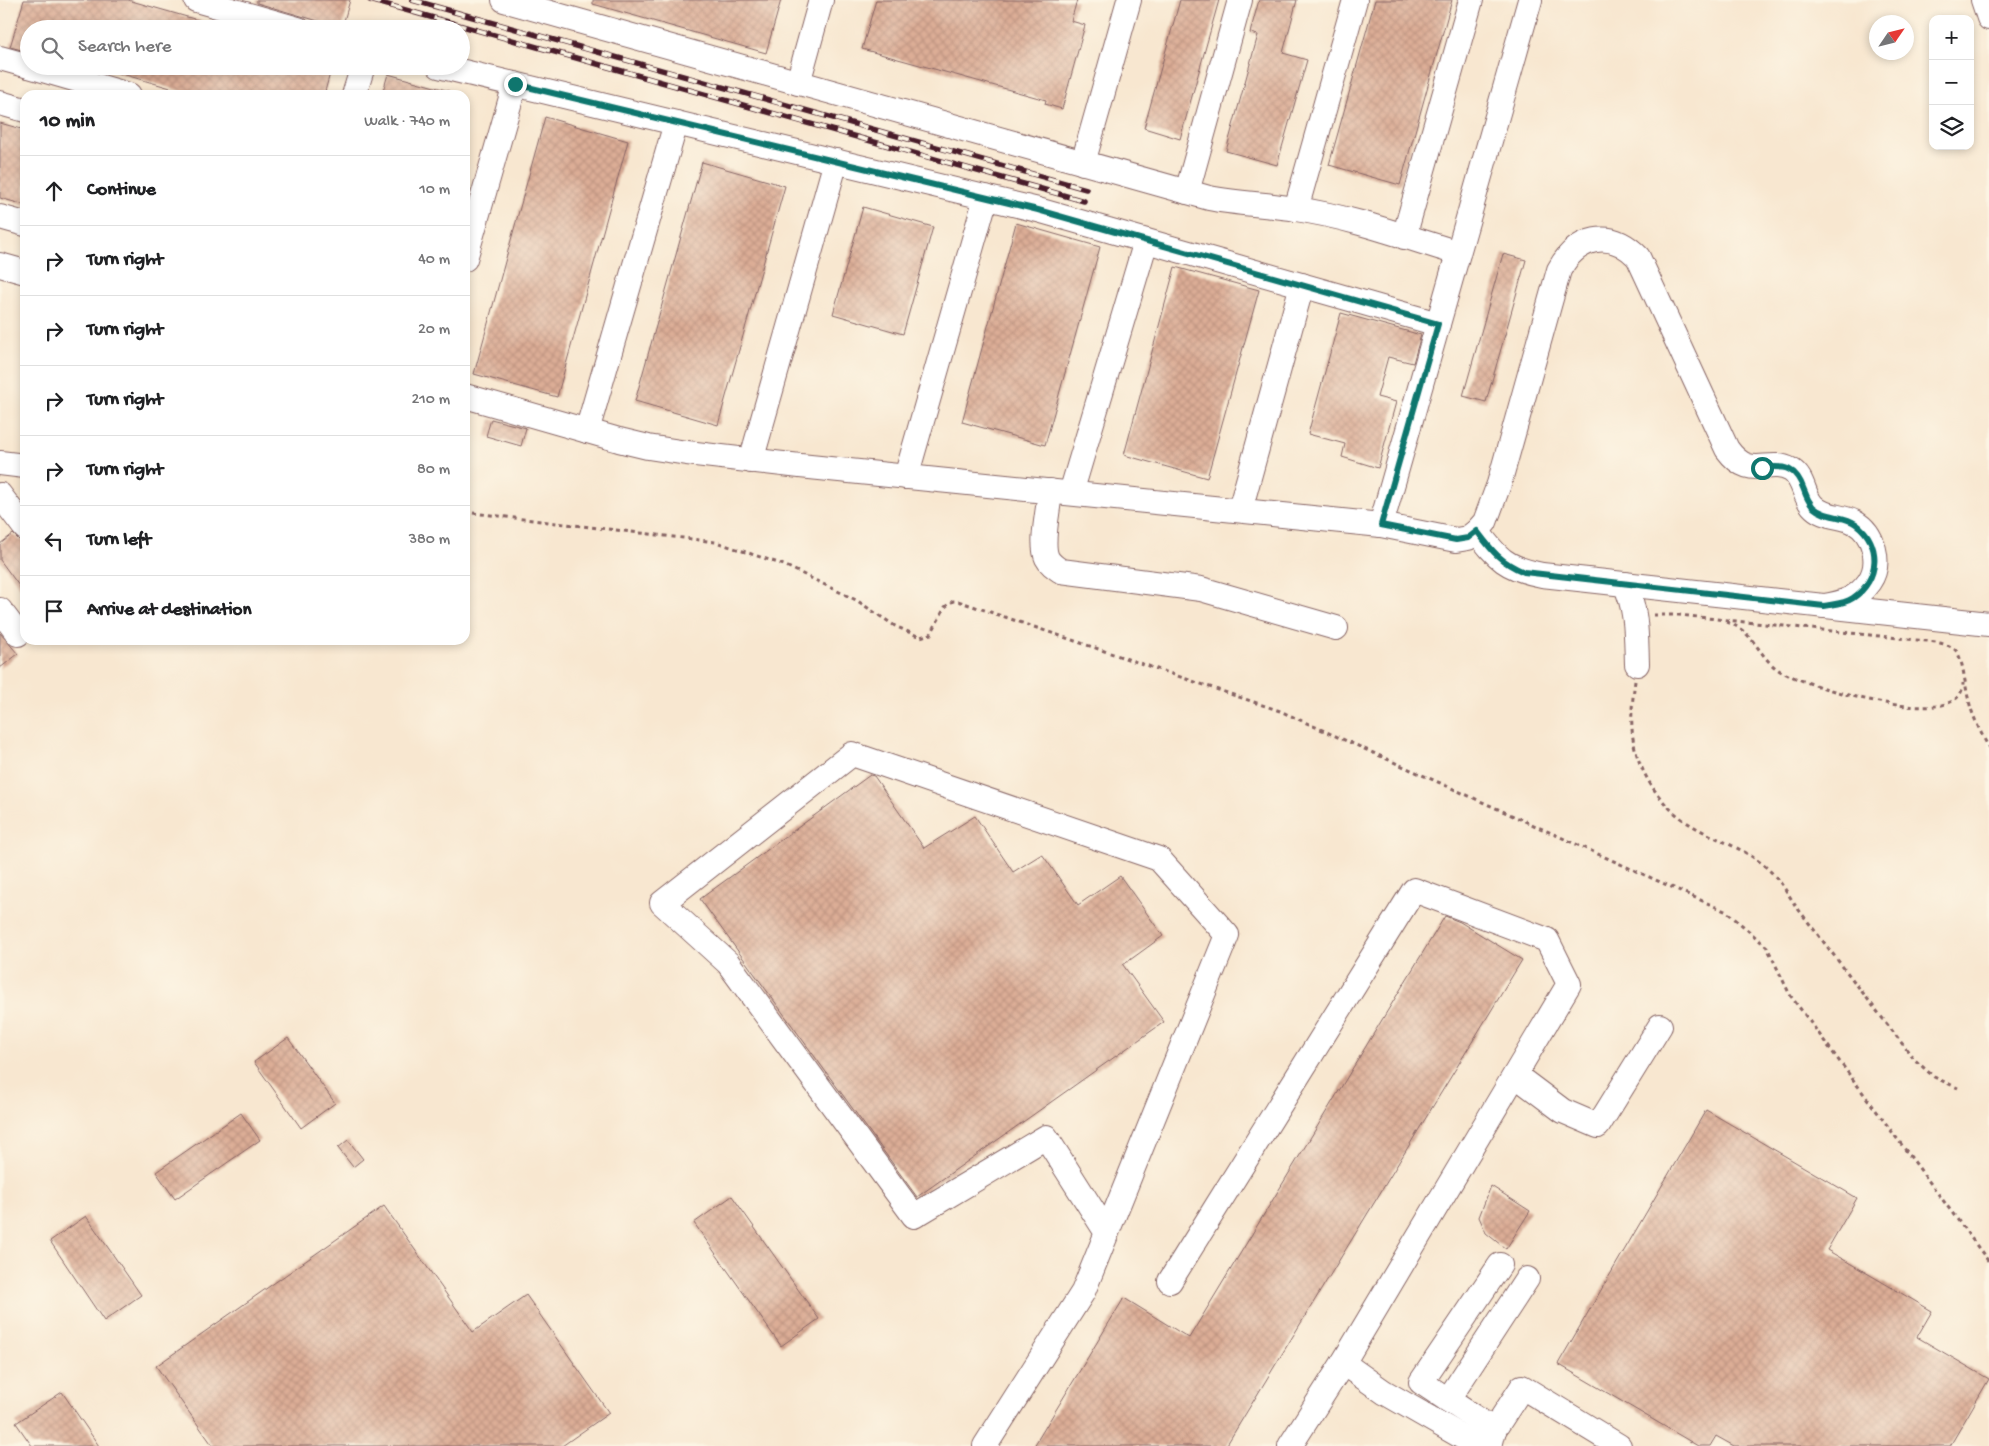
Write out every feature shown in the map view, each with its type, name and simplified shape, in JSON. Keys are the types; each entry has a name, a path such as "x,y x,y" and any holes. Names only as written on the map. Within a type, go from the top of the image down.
{"street":[{"path":"196,0 266,20"},
{"path":"504,0 1187,192 1234,203 1296,208 1333,216 1458,253"},
{"path":"798,83 821,0"},
{"path":"1083,163 1129,0"},
{"path":"1187,192 1240,0"},
{"path":"1296,208 1355,0"},
{"path":"1404,237 1471,0"},
{"path":"1381,525 1530,0"},
{"path":"1983,0 1989,18"},
{"path":"0,58 20,64"},
{"path":"470,73 1038,210 1438,324"},
{"path":"60,75 112,90"},
{"path":"355,90 360,75"},
{"path":"470,242 515,84"},
{"path":"0,103 20,109"},
{"path":"586,431 676,123"},
{"path":"751,461 836,161"},
{"path":"906,477 986,197"},
{"path":"0,217 20,223"},
{"path":"1146,240 1044,543 1045,552 1054,566 1061,570 1201,589 1336,628"},
{"path":"470,397 648,447 751,461 1381,525 1456,540 1468,538 1485,522 1499,484 1559,270 1570,254 1585,243 1596,240 1613,240 1628,247 1638,257 1727,448 1733,457 1751,467 1783,467 1793,471 1800,479 1807,498 1813,506 1822,513 1854,522 1863,530 1872,544 1875,568 1864,588 1854,598 1843,603 1824,606"},
{"path":"0,265 20,271"},
{"path":"1240,510 1302,285"},
{"path":"0,463 20,465"},
{"path":"0,495 20,521"},
{"path":"1477,531 1495,555 1509,565 1524,572 1989,624"},
{"path":"1625,584 1632,600 1635,615 1637,664"},
{"path":"0,610 18,634"},
{"path":"985,1446 1083,1292 1228,936 1159,858 852,754 662,903 728,963 914,1216 1046,1137 1107,1233"},
{"path":"1170,1282 1414,890 1547,940 1569,984 1343,1363 1290,1446"},
{"path":"1515,1075 1563,1111 1598,1126 1660,1026"},
{"path":"1488,1440 1448,1400 1421,1382 1500,1265"},
{"path":"1448,1400 1527,1279"},
{"path":"1343,1363 1384,1392 1488,1440"},
{"path":"1488,1440 1522,1387 1619,1446"}],"path":[{"path":"470,513 716,542 784,566 856,600 895,626 920,637 931,634 938,624 945,607 953,601 958,601 1280,711 1727,912 1767,947 1790,995 1989,1262"},
{"path":"1635,615 1661,614 1716,619 1936,642 1948,645 1956,652 1969,703 1977,725 1989,748"},
{"path":"1716,619 1741,628 1750,636 1772,665 1781,672 1833,692 1858,698 1915,707 1933,707 1950,704 1959,696 1963,688 1963,675"},
{"path":"1637,664 1632,728 1634,745 1638,760 1656,791 1678,816 1691,825 1754,857 1767,868 1779,881 1795,905 1914,1059 1934,1076 1958,1088"}],"building":[{"path":"24,0 128,0 198,20 20,20 20,50 10,47"},
{"path":"257,0 350,0 344,20 315,20 257,3"},
{"path":"593,0 781,0 766,53 593,4"},
{"path":"876,0 1077,0 1071,21 1085,25 1062,109 1045,104 1046,100 862,49"},
{"path":"1180,0 1219,0 1180,139 1144,128"},
{"path":"1259,0 1297,0 1283,53 1307,60 1277,165 1226,151 1258,35 1250,33"},
{"path":"1375,0 1452,0 1400,185 1329,165"},
{"path":"125,75 330,75 325,90 178,90"},
{"path":"388,75 392,75 445,90 383,90"},
{"path":"545,117 628,141 557,397 474,374"},
{"path":"0,123 20,129 20,204 0,198"},
{"path":"702,162 785,186 718,425 635,401"},
{"path":"863,207 933,227 903,334 833,314"},
{"path":"1016,223 1100,247 1045,445 962,422"},
{"path":"1503,254 1526,260 1486,402 1463,396"},
{"path":"1175,267 1259,290 1207,478 1124,455"},
{"path":"1341,313 1421,335 1413,363 1388,357 1377,397 1396,402 1378,468 1342,457 1345,444 1308,434"},
{"path":"491,419 526,428 521,446 486,436"},
{"path":"13,534 20,540 20,587 0,560 0,544"},
{"path":"0,633 18,654 0,668"},
{"path":"870,775 874,776 924,848 975,816 1013,872 1042,854 1078,905 1120,876 1163,936 1123,965 1164,1022 917,1197 700,899"},
{"path":"1445,916 1460,922 1522,960 1226,1446 1034,1446 1124,1298 1189,1338"},
{"path":"288,1038 335,1103 301,1128 254,1062"},
{"path":"1706,1110 1857,1198 1827,1250 1932,1311 1917,1337 1989,1379 1950,1446 1734,1446 1716,1436 1710,1446 1698,1446 1558,1364"},
{"path":"241,1113 260,1140 175,1199 156,1172"},
{"path":"348,1140 363,1159 353,1167 338,1148"},
{"path":"1491,1186 1530,1211 1506,1249 1486,1233 1479,1217"},
{"path":"732,1196 819,1319 781,1346 694,1223"},
{"path":"384,1206 473,1332 526,1295 609,1413 562,1446 213,1446 156,1366"},
{"path":"86,1216 141,1295 104,1321 50,1241"},
{"path":"62,1392 99,1446 32,1446 16,1423"}],"railway":[{"path":"370,0 441,20"},
{"path":"412,0 1086,189"},
{"path":"470,28 1084,201"}],"route":[{"path":"515,84 1038,210 1438,324 1381,525 1456,540 1468,538 1477,531 1495,555 1509,565 1524,572 1824,606 1843,603 1854,598 1871,579 1875,568 1872,544 1863,530 1854,522 1822,513 1813,506 1807,498 1800,479 1793,471 1774,466 1762,468"}]}
